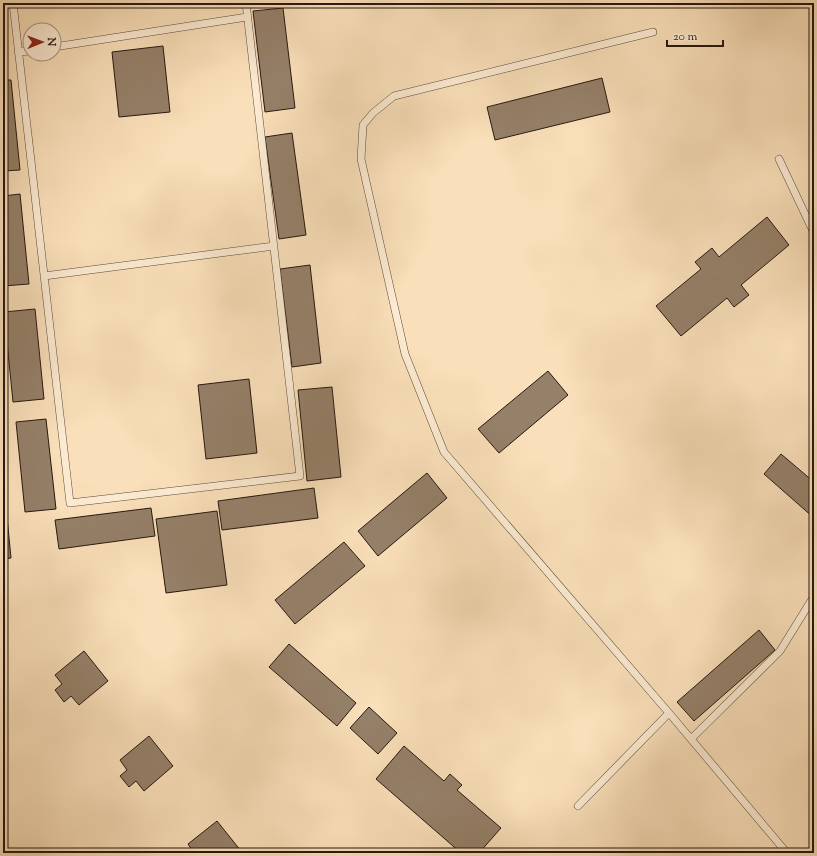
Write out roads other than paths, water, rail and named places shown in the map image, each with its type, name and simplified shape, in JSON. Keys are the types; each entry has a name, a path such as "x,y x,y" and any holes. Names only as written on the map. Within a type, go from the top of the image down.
{"lane":[{"path":"13,3 70,503 300,476 246,3"},
{"path":"62,46 247,17"},
{"path":"653,32 394,96 373,113 363,126 361,160 405,354 444,452 691,738 787,853"},
{"path":"18,52 22,51"},
{"path":"778,159 814,233"},
{"path":"44,276 274,246"},
{"path":"691,738 780,651 814,596"},
{"path":"578,806 669,713"}]}
